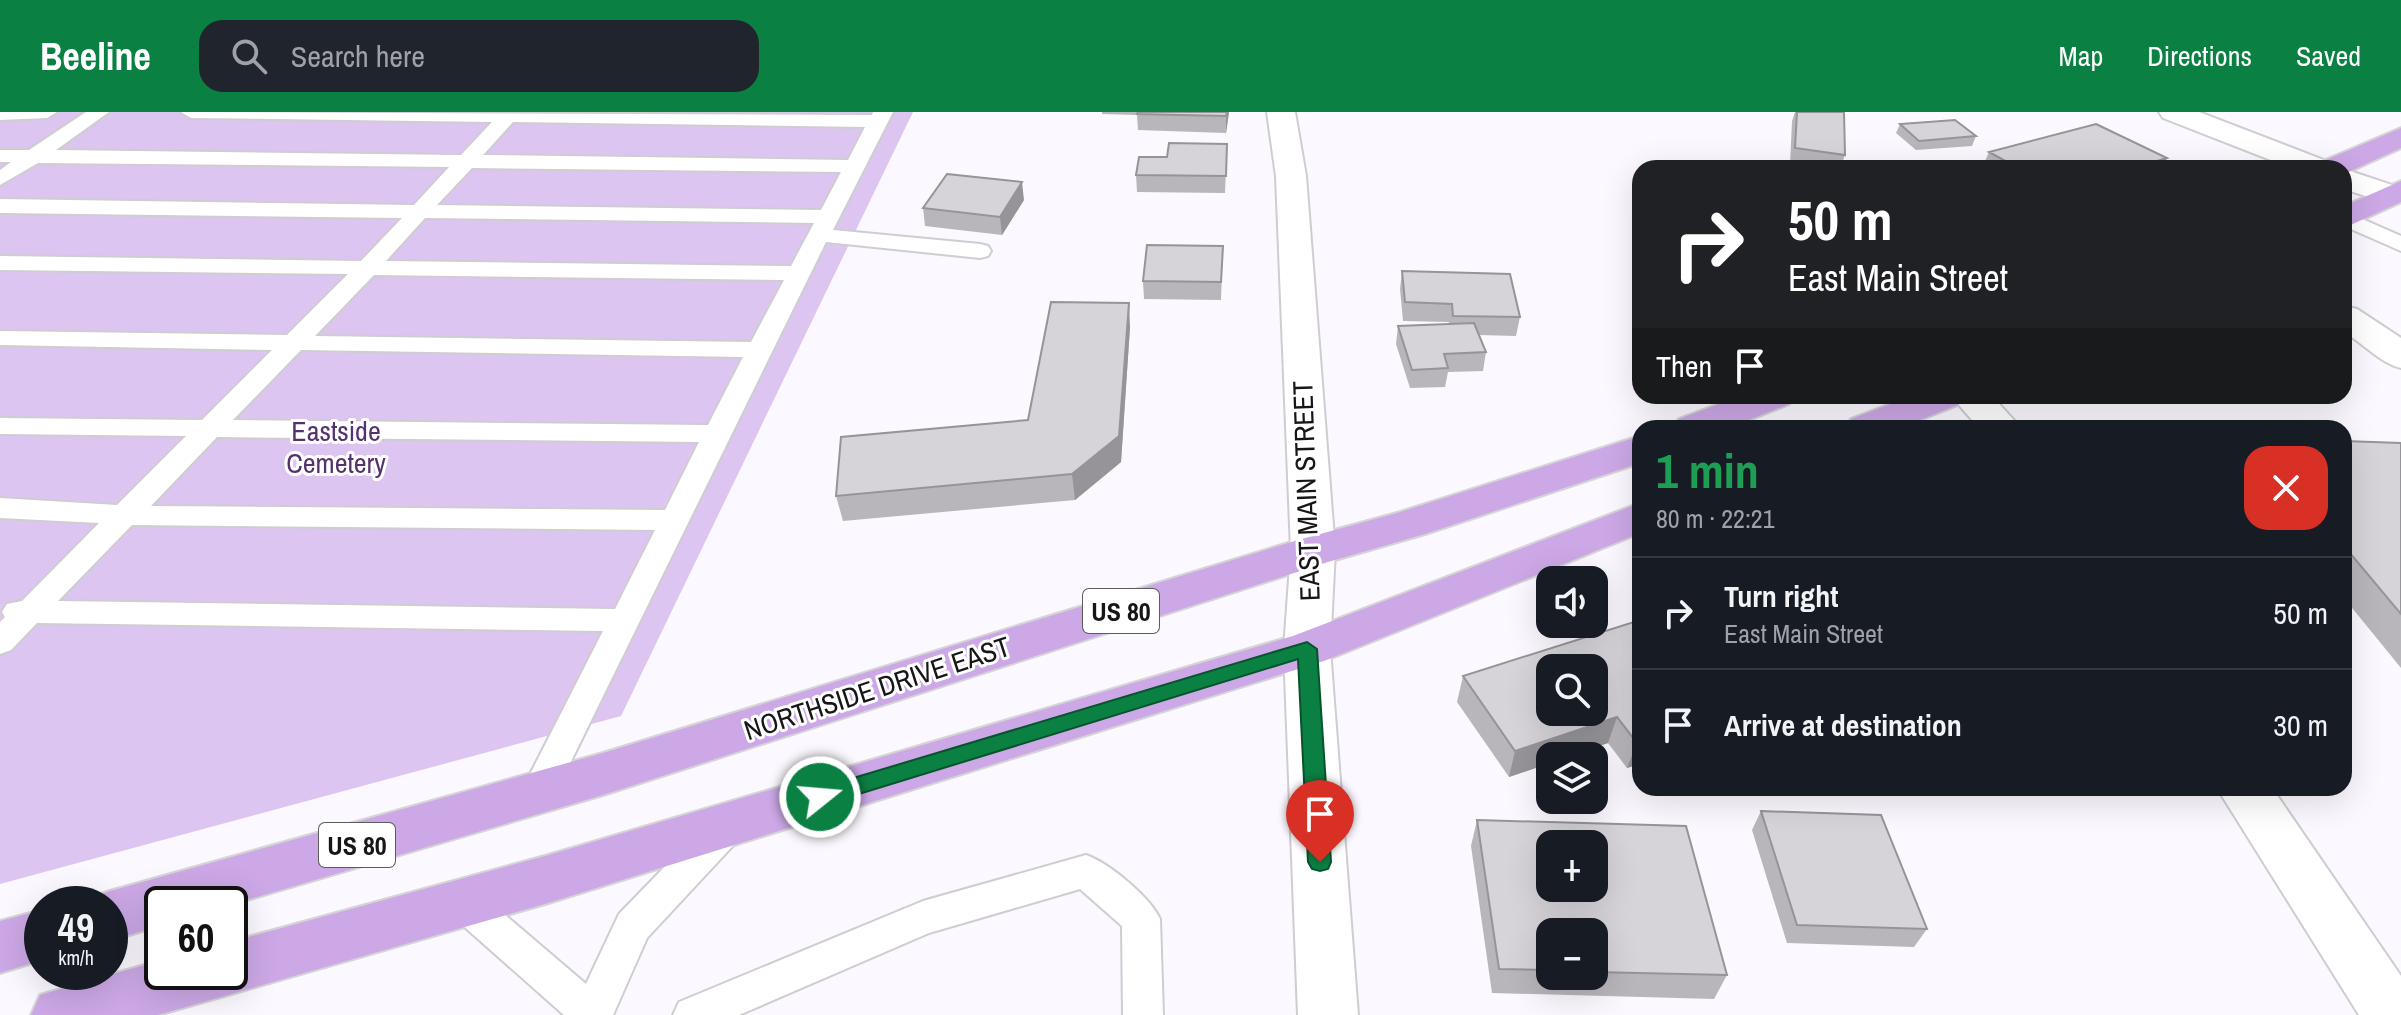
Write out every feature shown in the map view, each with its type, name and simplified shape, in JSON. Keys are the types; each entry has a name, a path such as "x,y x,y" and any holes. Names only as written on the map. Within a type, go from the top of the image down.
{"main road":[{"name":"EAST MAIN STREET","path":"1281,112 1291,176 1313,551 1307,649 1328,1015"},
{"path":"2173,112 2297,160"},
{"path":"2350,160 2401,137"},
{"path":"2352,180 2396,192"},
{"path":"2352,214 2396,192"},
{"path":"2352,322 2378,337 2401,357"},
{"path":"1714,420 1754,404"},
{"path":"1885,420 1926,404"},
{"path":"1978,404 1993,420"},
{"name":"NORTHSIDE DRIVE EAST","path":"128,911 539,792 1313,551 1410,524 1632,452"},
{"path":"248,963 729,825 1307,649 1632,520"},
{"path":"2248,796 2393,1015"},
{"path":"0,947 24,940"},
{"path":"61,1015 151,990"}],"lane":[{"path":"0,114 47,112"},
{"path":"0,179 99,112"},
{"path":"191,112 881,116 716,434 539,792"},
{"path":"0,642 14,612 124,515 369,266 510,114"},
{"path":"0,156 856,166"},
{"path":"0,206 418,211 825,226 980,251"},
{"path":"2352,222 2401,244"},
{"path":"0,263 800,273"},
{"path":"0,338 759,350"},
{"path":"0,426 716,434"},
{"path":"0,508 124,515 674,520"},
{"path":"14,612 623,620"},
{"path":"464,903 593,1014 633,926 729,825"},
{"path":"693,1015 923,918 1086,871 1141,919 1143,1015"}],"green space":[{"name":"Eastside Cemetery","path":"0,112 913,112 621,716 0,884"}],"building":[{"path":"1138,112 1227,112 1226,116"},
{"path":"1797,112 1844,112 1845,155 1795,148"},
{"path":"1955,120 1976,136 1919,141 1900,124"},
{"path":"2096,124 2167,158 2004,160 1989,152"},
{"path":"1169,143 1227,144 1226,176 1136,175 1139,157 1167,157"},
{"path":"947,174 1022,182 1000,217 923,208"},
{"path":"1147,245 1223,246 1221,282 1143,281"},
{"path":"1402,271 1510,274 1520,317 1453,316 1452,304 1405,302"},
{"path":"1051,302 1129,303 1119,436 1072,474 836,496 841,437 1028,420"},
{"path":"1474,323 1486,352 1444,354 1448,368 1412,370 1398,326"},
{"path":"2352,441 2401,443 2401,614 2352,556"},
{"path":"1632,623 1632,736 1617,717 1608,720 1608,654 1536,654 1536,726 1590,726 1515,751 1463,676 1583,638 1608,638 1608,630"},
{"path":"1761,811 1881,815 1927,929 1797,925"},
{"path":"1477,820 1686,826 1727,975 1608,972 1608,918 1536,918 1536,970 1499,969"}],"route":[{"path":"820,797 1307,649 1320,862"}]}
